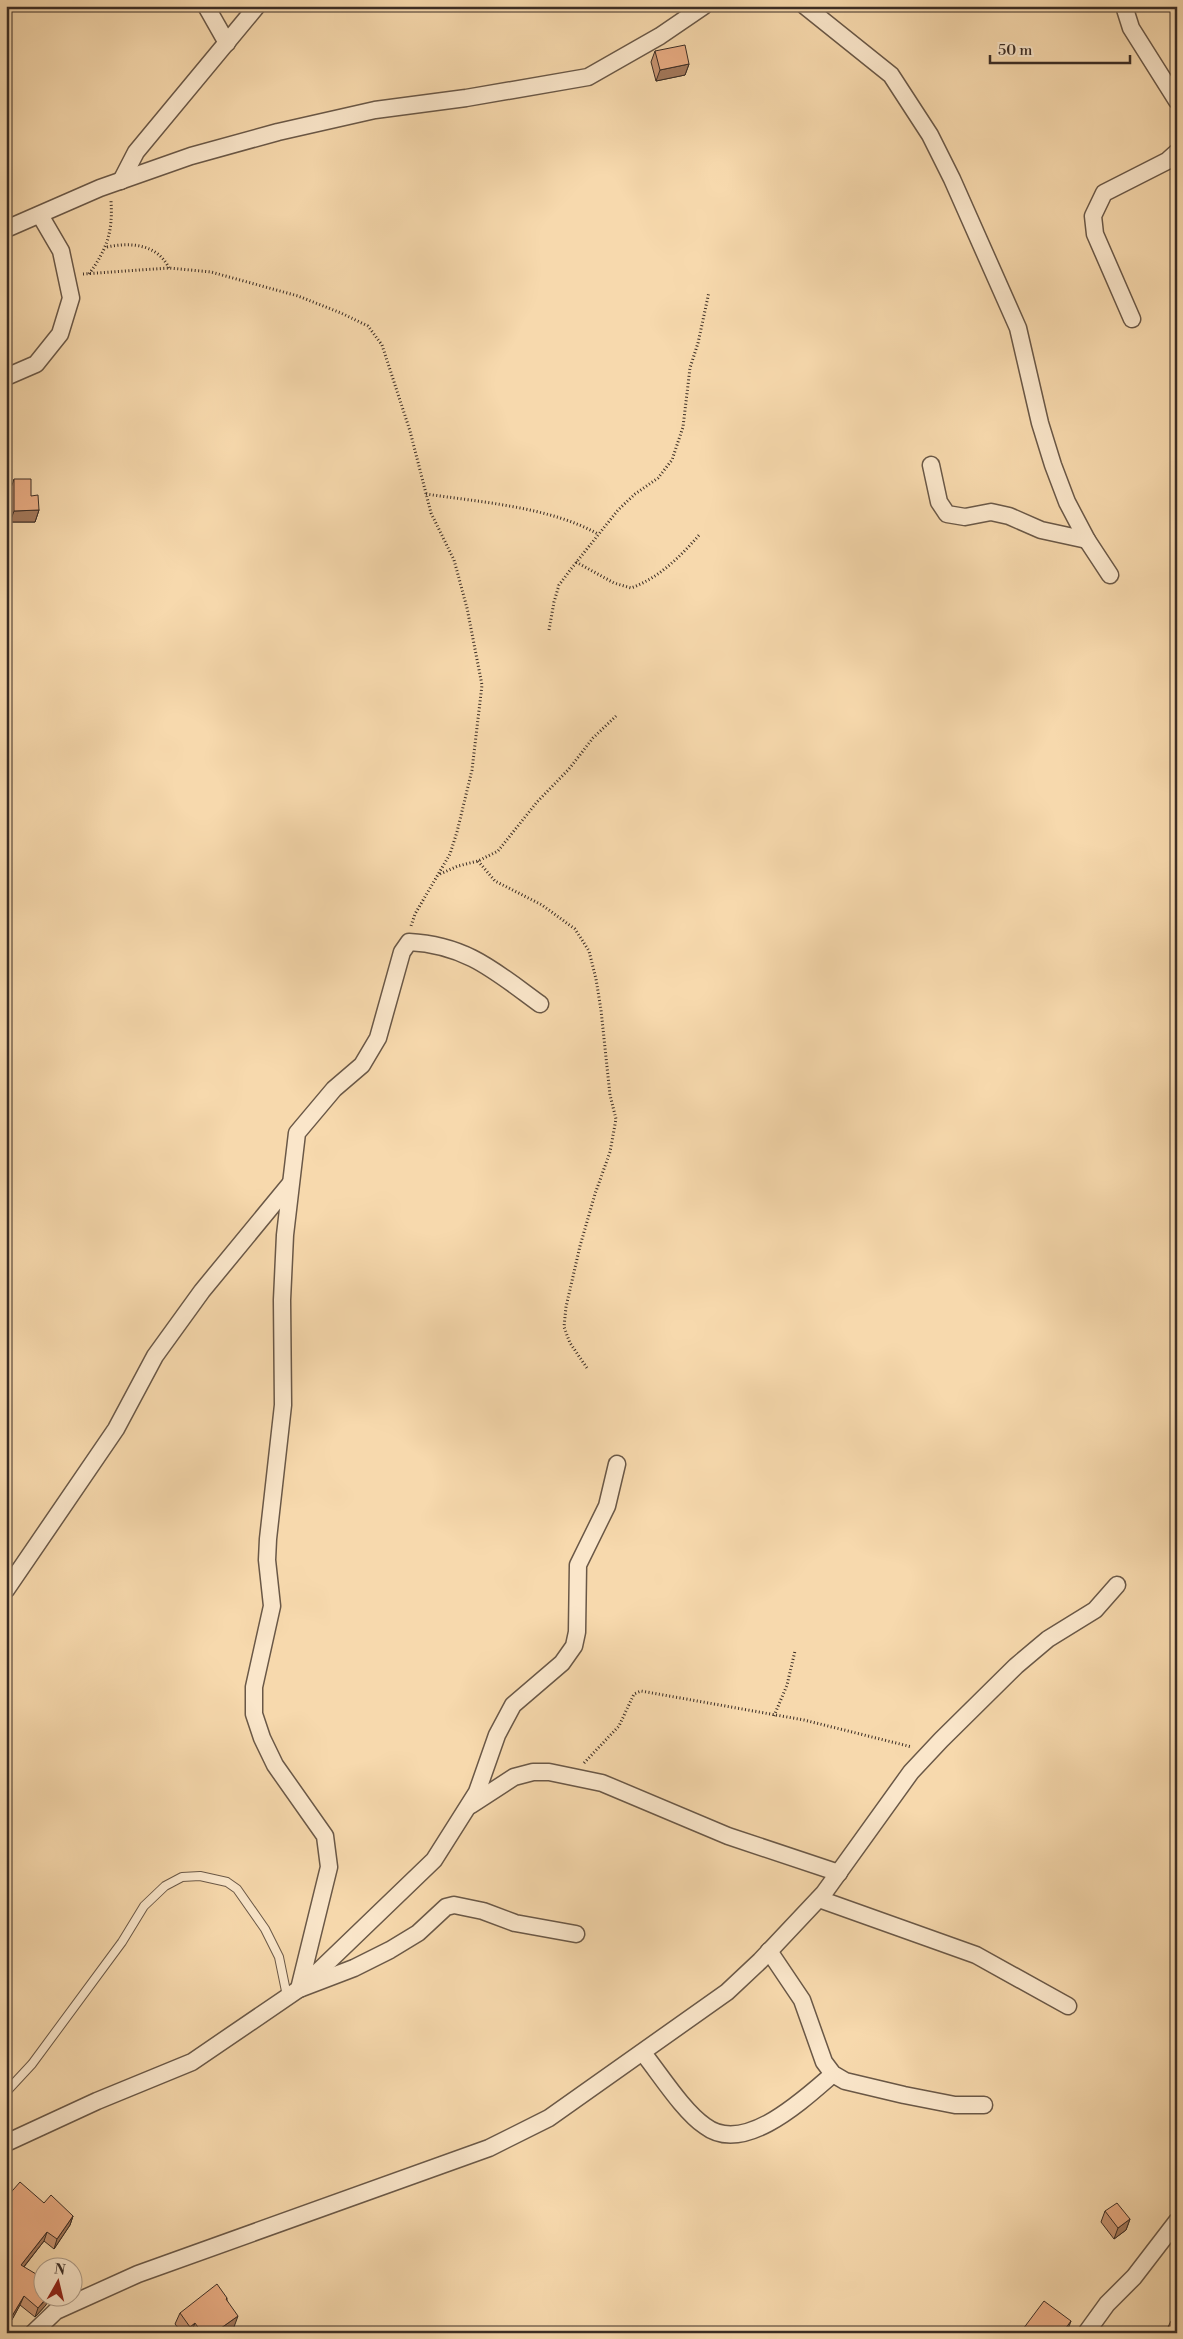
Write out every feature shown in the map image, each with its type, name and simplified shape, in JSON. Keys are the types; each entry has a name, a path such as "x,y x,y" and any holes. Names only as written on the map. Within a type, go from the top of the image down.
{"street":[{"path":"206,6 228,43"},
{"path":"115,183 136,152 257,6"},
{"path":"6,229 115,183 191,156 278,132 366,112 466,98 588,76 660,36 704,6"},
{"path":"805,6 891,75 930,135 952,179 1018,328 1040,423 1052,465 1067,502 1087,540 1110,574"},
{"path":"1124,6 1131,28 1177,101"},
{"path":"1132,319 1095,234 1093,216 1104,193 1167,161 1177,152"},
{"path":"6,377 36,364 60,334 72,298 61,251 40,215"},
{"path":"930,464 939,502 947,514 965,518 991,512 1009,516 1042,530 1087,540"},
{"path":"293,1993 329,1867 328,1851 325,1836 276,1765 262,1738 254,1714 254,1687 272,1606 267,1560 268,1539 283,1405 282,1300 290,1184 297,1133 334,1089 362,1065 378,1038 402,952 409,942 453,949 482,962 540,1004"},
{"path":"6,1590 116,1429 155,1356 202,1291 290,1184"},
{"path":"6,2143 97,2101 192,2062 293,1993 434,1860 477,1792 497,1735 513,1705 562,1663 574,1646 577,1632 578,1565 607,1506 618,1464"},
{"path":"33,2333 56,2311 138,2274 489,2148 549,2118 727,1992 819,1899 911,1772 930,1752 1016,1666 1048,1639 1095,1610 1117,1585"},
{"path":"469,1806 514,1777 532,1772 549,1772 602,1782 728,1836 839,1873"},
{"path":"819,1899 976,1955 1068,2006"},
{"path":"293,1993 354,1968 390,1950 418,1933 446,1906 454,1905 515,1923 576,1934"},
{"path":"769,1951 802,2000 824,2062 833,2074 845,2081 904,2095 955,2105 984,2105"},
{"path":"643,2053 704,2126 726,2136 768,2125 800,2103 833,2074"},
{"path":"1086,2333 1107,2304 1134,2277 1177,2221"}],"lane":[{"path":"6,2092 32,2064 122,1942 144,1906 165,1886 182,1877 200,1876 227,1882 237,1889 265,1929 279,1957 293,1993"}],"path":[{"path":"89,274 106,247 112,218 115,183"},
{"path":"106,247 125,245 146,247 155,251 164,259 168,268"},
{"path":"66,273 89,274 168,268 211,272 298,296 368,326 382,345 391,367 434,520 454,560 467,608 482,685 472,770 450,854 415,914 406,945"},
{"path":"549,630 559,585 618,510 635,494 658,478 672,460 683,427 690,368 700,335 708,292"},
{"path":"426,494 552,515 578,522 598,534"},
{"path":"576,562 614,583 631,588 642,584 662,571 682,555 700,534"},
{"path":"440,874 458,866 478,861 498,851 536,802 569,769 593,738 616,716"},
{"path":"478,861 495,881 542,905 575,928 589,951 596,979 602,1010 604,1056 616,1119 610,1152 595,1194 580,1246 566,1307 564,1327 570,1343 588,1368"},
{"path":"774,1716 787,1685 795,1651"},
{"path":"576,1777 585,1760 618,1726 634,1694 642,1691 680,1696 733,1709 804,1720 930,1752"}],"building":[{"path":"685,45 689,64 660,70 655,51"},
{"path":"14,479 31,479 31,496 38,495 39,510 14,511"},
{"path":"20,2182 44,2203 51,2195 73,2216 57,2239 47,2232 21,2265 32,2272 32,2303 24,2296 12,2316 6,2313 6,2198"},
{"path":"1117,2203 1130,2219 1118,2228 1105,2211"},
{"path":"217,2284 238,2316 214,2333 202,2333 195,2323 190,2327 180,2313"},
{"path":"1044,2301 1071,2321 1062,2333 1020,2333"},
{"path":"1171,2321 1177,2324 1177,2333 1165,2333"},
{"path":"82,2329 87,2333 79,2333"}]}
